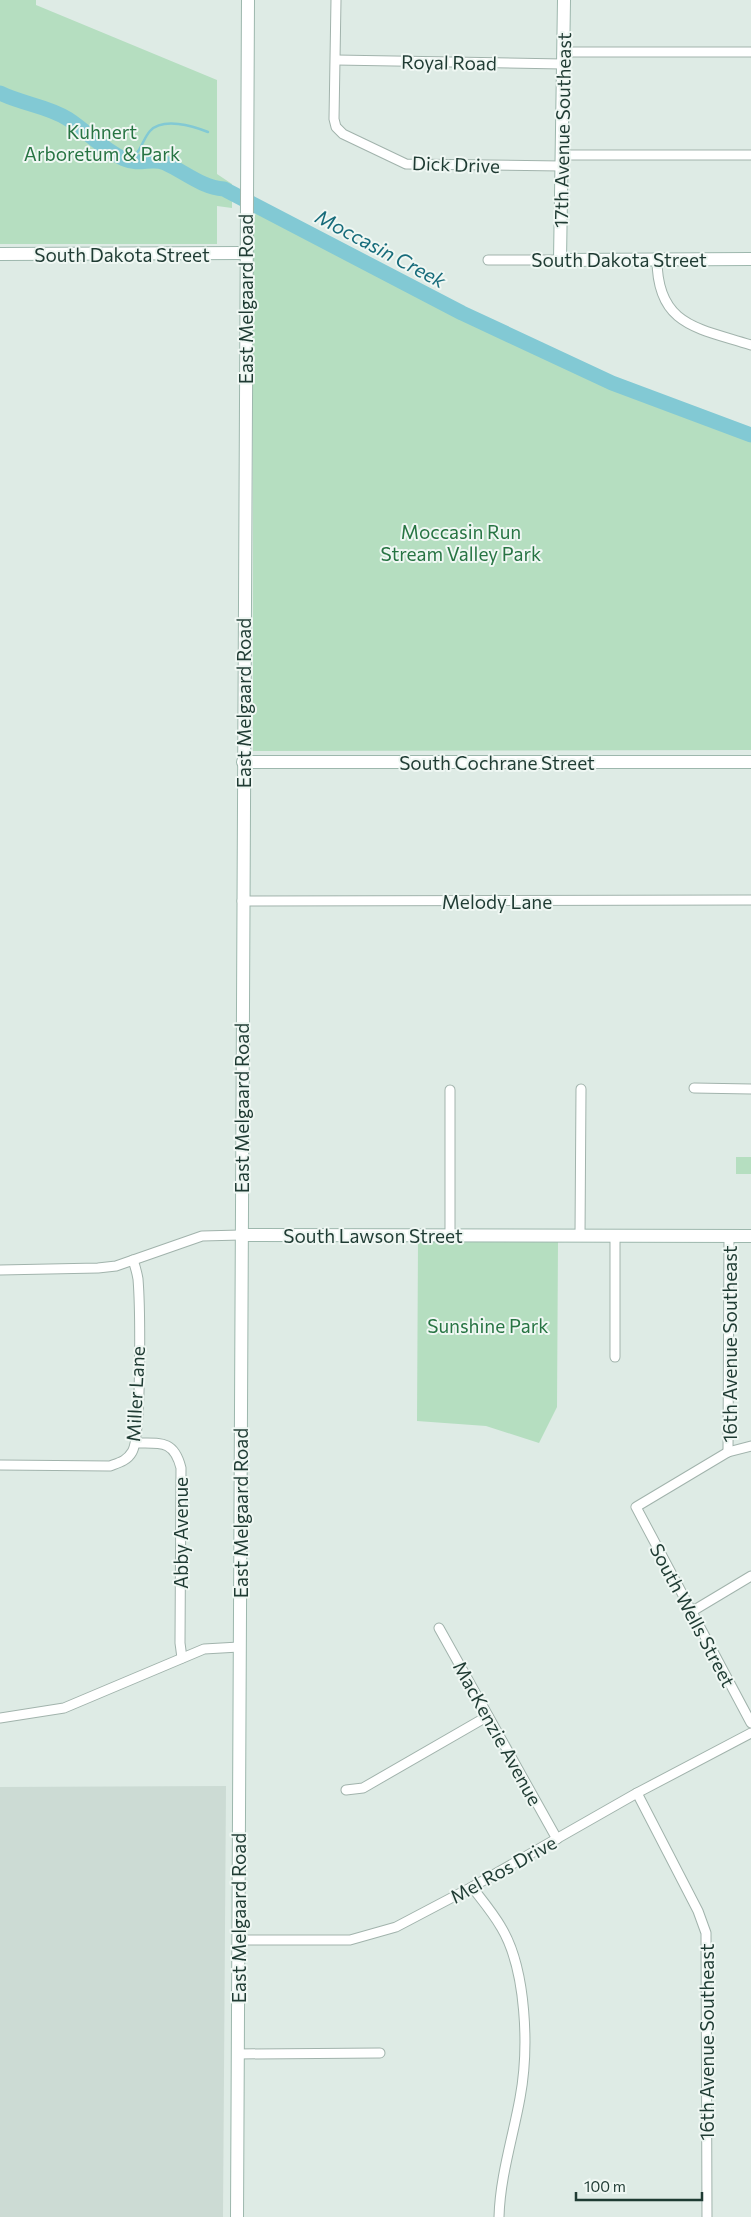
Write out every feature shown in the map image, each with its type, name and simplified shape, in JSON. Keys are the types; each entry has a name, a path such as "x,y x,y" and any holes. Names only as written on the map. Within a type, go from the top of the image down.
{"main road":[{"name":"East Melgaard Road","path":"236,2217 245,222 248,0"},
{"name":"17th Avenue Southeast","path":"560,260 564,0"},
{"name":"South Dakota Street","path":"0,254 245,253"},
{"name":"South Dakota Street","path":"560,260 751,259"},
{"name":"South Cochrane Street","path":"243,762 751,762"},
{"name":"South Lawson Street","path":"241,1235 751,1236"}],"street":[{"name":"Dick Drive","path":"336,0 336,127 344,134 406,164 751,155"},
{"name":"Royal Road","path":"336,60 563,58 751,52"},
{"path":"657,259 661,293 666,303 679,318 700,329 751,345"},
{"name":"South Dakota Street","path":"488,260 560,260"},
{"name":"Melody Lane","path":"242,902 751,900"},
{"path":"694,1088 751,1089"},
{"path":"580,1235 581,1089"},
{"path":"450,1090 450,1236"},
{"name":"South Lawson Street","path":"0,1270 71,1270 116,1266 202,1236 241,1235"},
{"path":"615,1236 615,1358"},
{"name":"16th Avenue Southeast","path":"728,1452 729,1236"},
{"name":"Miller Lane","path":"0,1465 110,1466 123,1461 132,1452 136,1443 138,1277 133,1260"},
{"name":"Abby Avenue","path":"136,1443 165,1444 171,1447 179,1458 181,1468 180,1643 182,1658"},
{"path":"728,1452 751,1446"},
{"name":"South Wells Street","path":"728,1452 636,1507 751,1723"},
{"path":"691,1612 751,1576"},
{"name":"MacKenzie Avenue","path":"440,1628 557,1839"},
{"path":"0,1718 64,1708 204,1649 239,1647"},
{"path":"346,1790 363,1788 488,1716"},
{"name":"Mel Ros Drive","path":"238,1940 336,1940 372,1935 396,1927 472,1887 637,1793 751,1734"},
{"name":"16th Avenue Southeast","path":"637,1793 698,1911 706,1933 707,2217"},
{"path":"472,1887 502,1928 517,1968 523,2003 524,2054 521,2096 502,2186 499,2217"},
{"path":"237,2054 380,2053"}],"shaded area":[{"path":"226,1786 223,2217 0,2217 0,1787"}],"green space":[{"name":"Kuhnert Arboretum & Park","path":"0,0 36,0 36,5 217,80 217,174 232,184 232,208 217,206 217,244 0,244"},
{"name":"Moccasin Run Stream Valley Park","path":"259,206 462,313 612,383 751,435 751,750 253,751 253,220"},
{"path":"736,1157 751,1157 751,1174 736,1174"},
{"name":"Sunshine Park","path":"418,1242 558,1242 557,1407 539,1443 486,1426 417,1421"}],"waterway":[{"name":"Moccasin Creek","path":"0,93 68,119 124,159 135,162 160,161 200,182 224,189 462,313 612,383 751,435"},
{"path":"125,160 134,156 150,131 162,124 186,125 208,132"}]}
